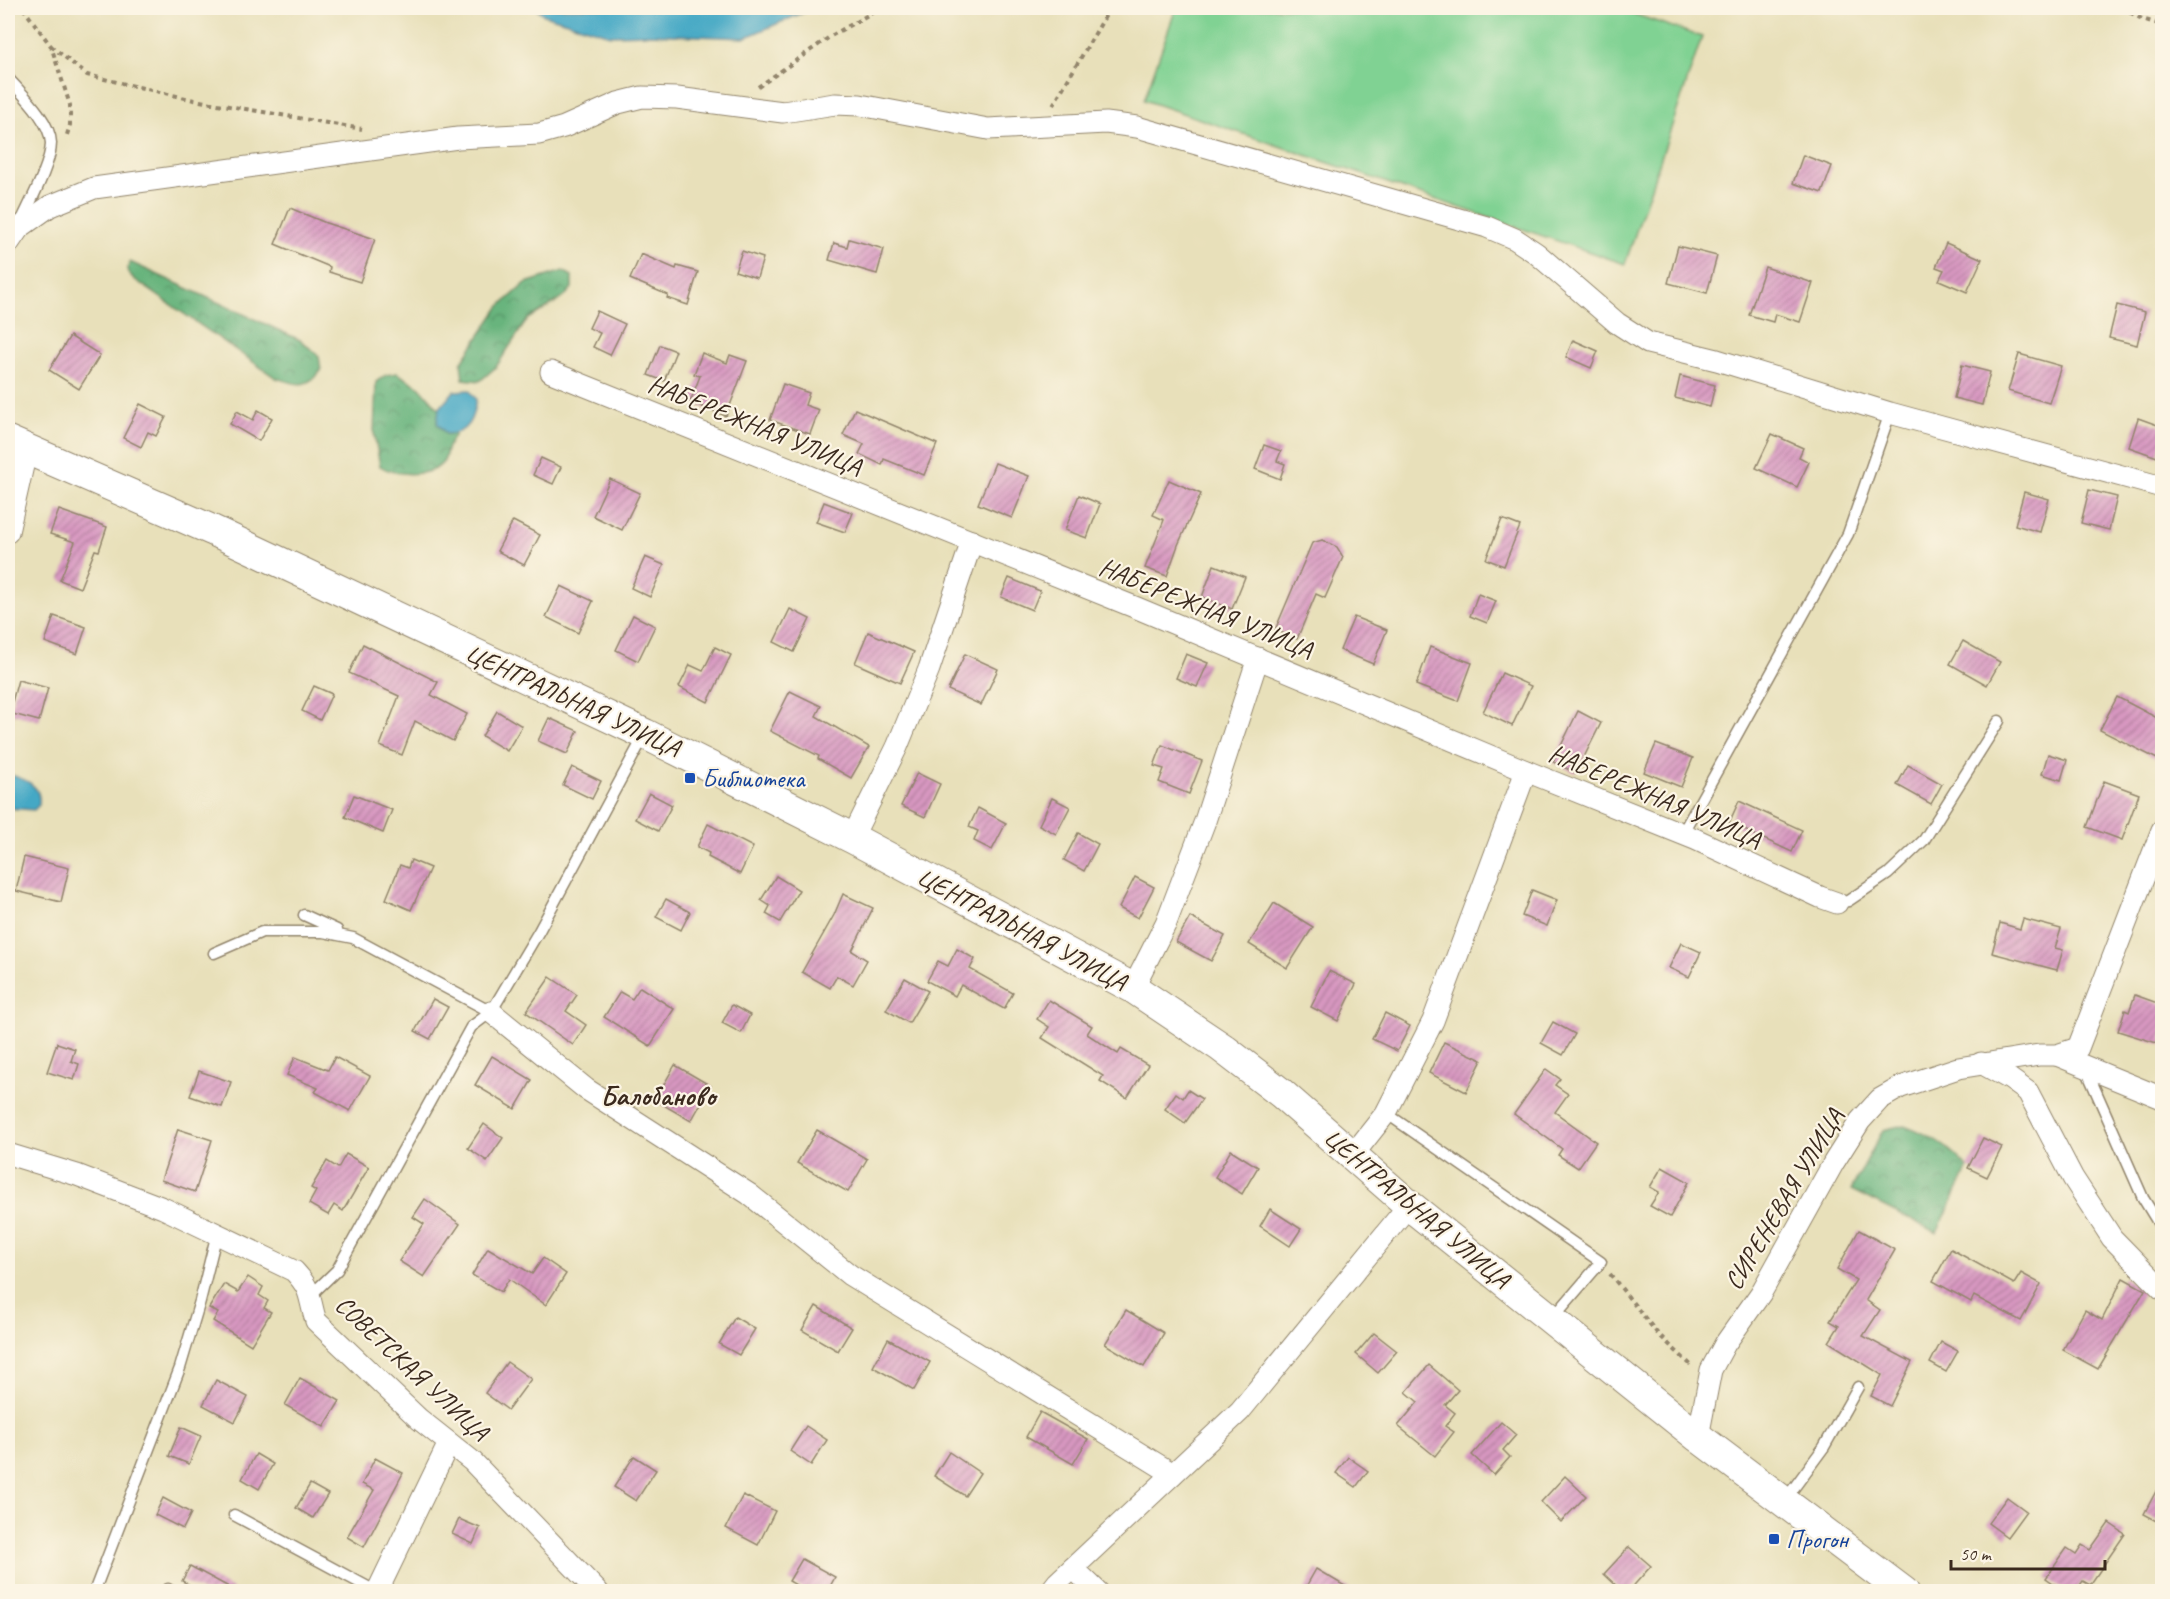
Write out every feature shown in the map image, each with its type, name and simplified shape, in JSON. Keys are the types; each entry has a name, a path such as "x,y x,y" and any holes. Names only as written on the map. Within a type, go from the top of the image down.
{"main road":[{"name":"ЦЕНТРАЛЬНАЯ УЛИЦА","path":"17,445 212,530 645,734 852,838 1133,988 1221,1047 1281,1093 1409,1205 1698,1437 1904,1592"}],"street":[{"path":"13,236 50,206 94,188 458,138 539,134 564,127 618,103 642,97 734,104 783,112 835,104 860,105 988,129 1106,123 1137,127 1487,227 1515,239 1536,253 1617,323 1648,343 1717,360 1890,413 2163,487"},
{"name":"НАБЕРЕЖНАЯ УЛИЦА","path":"551,372 1258,658 1682,834 1837,903"},
{"path":"8,532 17,445"},
{"path":"852,838 897,747 929,669 972,541"},
{"path":"1133,988 1166,923 1201,832 1258,658"},
{"path":"1352,1156 1386,1113 1433,1021 1526,771"},
{"name":"СИРЕНЕВАЯ УЛИЦА","path":"1698,1437 1712,1370 1725,1344 1761,1293 1834,1162 1860,1121 1880,1099 1901,1087 1958,1068 2038,1055 2057,1055 2078,1047 2163,830"},
{"path":"491,1012 585,1089 749,1194 849,1275 1173,1474"},
{"path":"2057,1055 2163,1098"},
{"path":"1982,1063 2028,1092 2073,1178 2112,1238 2163,1289"},
{"name":"СОВЕТСКАЯ УЛИЦА","path":"8,1154 77,1175 163,1208 294,1270 306,1283 316,1321 419,1419 472,1461 598,1592"},
{"path":"1050,1592 1240,1411 1409,1205"},
{"path":"377,1592 449,1443"},
{"path":"1073,1568 1098,1592"}],"lane":[{"path":"8,78 33,106 44,123 51,142 47,161 13,236"},
{"path":"1682,834 1848,534 1890,413"},
{"path":"1837,903 1848,901 1888,874 1924,840 1999,721"},
{"path":"311,1295 337,1270 471,1027 491,1012 539,931 645,734"},
{"path":"304,915 353,938 491,1012"},
{"path":"214,952 262,932 323,932 353,938"},
{"path":"2084,1066 2143,1198 2163,1229"},
{"path":"1386,1113 1600,1262 1552,1319"},
{"path":"94,1592 180,1368 217,1233"},
{"path":"1784,1501 1824,1447 1858,1387"},
{"path":"234,1515 377,1592"}],"path":[{"path":"23,8 51,46 87,75 194,100 364,129"},
{"path":"734,104 831,36 880,8"},
{"path":"1040,126 1110,8"},
{"path":"2122,8 2142,19 2163,25"},
{"path":"47,161 68,136 70,125 70,105 51,46"},
{"path":"1600,1262 1657,1333 1709,1381"}],"green space":[{"path":"1176,8 1616,8 1702,37 1625,264 1144,100"},
{"path":"130,262 300,340 319,356 321,371 310,381 301,384 276,378 134,279 127,271"},
{"path":"563,271 572,276 572,288 564,297 527,320 496,367 480,381 463,379 461,363 499,307 526,283"},
{"path":"397,373 420,387 439,409 437,423 446,434 455,434 444,461 438,467 422,473 395,472 380,466 374,433 376,382 386,375"},
{"path":"1904,1125 1939,1142 1968,1168 1937,1233 1851,1190 1883,1130"}],"water":[{"path":"536,8 814,8 744,38 649,34 610,35 544,15"},
{"path":"469,390 476,399 474,412 468,424 454,434 446,434 437,423 439,409 454,391"},
{"path":"8,774 26,780 35,787 38,792 39,805 34,810 8,808"}],"building":[{"path":"1803,155 1832,166 1822,193 1793,183"},
{"path":"290,208 375,239 360,282 329,272 330,267 275,244"},
{"path":"849,239 884,249 877,274 829,260 834,243 847,247"},
{"path":"1946,243 1982,259 1967,292 1939,280 1944,270 1936,267"},
{"path":"1678,246 1717,256 1707,293 1668,283"},
{"path":"742,251 763,258 757,278 735,271"},
{"path":"641,254 676,269 677,266 698,272 688,305 667,298 668,295 630,279"},
{"path":"1765,267 1813,283 1800,322 1775,314 1773,322 1749,315"},
{"path":"2117,305 2145,312 2137,345 2109,338"},
{"path":"597,311 625,324 610,355 593,347 600,333 589,328"},
{"path":"70,336 100,355 79,389 49,370"},
{"path":"1573,340 1598,351 1591,368 1566,357"},
{"path":"660,345 676,351 664,381 648,375"},
{"path":"702,353 727,363 730,355 747,361 726,416 690,402 700,376 694,374"},
{"path":"2019,354 2061,366 2049,403 2008,391"},
{"path":"1962,365 1990,372 1982,405 1954,398"},
{"path":"1680,376 1715,385 1710,407 1675,398"},
{"path":"783,384 809,393 805,405 819,410 810,434 770,420"},
{"path":"140,404 166,417 156,436 148,432 141,447 123,438"},
{"path":"855,409 937,444 924,475 884,459 882,465 859,454 864,444 843,435"},
{"path":"258,410 272,418 259,441 230,424 237,411 253,420"},
{"path":"2138,418 2163,427 2163,439 2157,457 2129,447"},
{"path":"1772,434 1803,448 1799,457 1809,462 1797,487 1756,468"},
{"path":"1264,445 1281,451 1277,461 1285,464 1280,479 1255,469"},
{"path":"541,458 561,467 553,484 533,475"},
{"path":"995,463 1029,476 1012,518 978,504"},
{"path":"610,479 640,493 622,530 593,516"},
{"path":"1169,480 1201,494 1167,576 1145,568 1164,520 1153,515"},
{"path":"2089,490 2117,497 2109,530 2081,523"},
{"path":"2024,492 2049,499 2040,532 2015,525"},
{"path":"1079,495 1100,504 1087,538 1065,530"},
{"path":"824,502 853,513 845,532 816,522"},
{"path":"59,510 107,527 99,551 95,550 80,588 60,580 75,542 50,534"},
{"path":"1502,519 1520,526 1504,566 1486,559"},
{"path":"513,521 540,535 524,565 497,551"},
{"path":"1322,540 1337,547 1343,557 1325,598 1316,594 1297,639 1275,630 1312,543"},
{"path":"645,557 664,565 650,597 631,588"},
{"path":"1214,565 1245,577 1232,609 1202,597"},
{"path":"1009,578 1040,591 1032,610 1001,597"},
{"path":"561,586 593,601 578,633 546,617"},
{"path":"1478,594 1496,601 1487,623 1470,616"},
{"path":"790,609 810,619 794,652 774,642"},
{"path":"633,615 655,626 638,661 616,650"},
{"path":"54,616 86,627 77,654 45,642"},
{"path":"1354,617 1387,630 1373,664 1340,650"},
{"path":"868,632 914,652 900,683 855,663"},
{"path":"1963,641 2000,662 1987,685 1950,664"},
{"path":"363,644 438,682 431,695 467,714 453,741 415,721 402,755 380,746 399,696 349,673"},
{"path":"715,647 731,655 708,702 679,687 690,665 703,671"},
{"path":"1430,647 1472,663 1458,701 1416,685"},
{"path":"965,654 998,669 981,705 948,690"},
{"path":"1186,654 1208,663 1197,687 1176,678"},
{"path":"1502,673 1531,686 1512,726 1483,712"},
{"path":"18,680 48,688 39,721 9,713"},
{"path":"314,686 332,694 320,720 302,711"},
{"path":"790,691 821,706 816,716 869,747 851,778 818,759 819,756 770,731"},
{"path":"2117,697 2163,721 2163,762 2100,730"},
{"path":"497,711 522,726 507,751 482,736"},
{"path":"1578,711 1601,723 1576,773 1553,762"},
{"path":"549,718 578,731 567,754 538,741"},
{"path":"1656,744 1693,758 1681,787 1644,772"},
{"path":"1162,745 1202,761 1189,794 1159,782 1164,769 1154,766"},
{"path":"2048,754 2067,760 2061,780 2042,774"},
{"path":"1908,765 1942,784 1931,804 1897,785"},
{"path":"572,767 601,781 592,799 563,785"},
{"path":"917,773 940,784 925,817 901,806"},
{"path":"2104,781 2139,794 2122,840 2087,827"},
{"path":"649,793 672,805 658,831 635,819"},
{"path":"354,795 392,810 383,833 345,817"},
{"path":"1052,798 1070,807 1056,834 1039,825"},
{"path":"1739,801 1802,830 1792,852 1729,823"},
{"path":"978,808 1006,823 992,850 974,841 978,831 969,827"},
{"path":"708,824 753,847 740,874 708,857 709,853 697,847"},
{"path":"1078,833 1098,844 1084,871 1064,860"},
{"path":"24,857 69,868 61,902 16,891"},
{"path":"411,860 430,868 411,910 386,899 400,865 408,868"},
{"path":"776,876 799,890 780,922 766,914 770,906 761,900"},
{"path":"1135,877 1154,887 1138,918 1119,908"},
{"path":"1532,890 1557,900 1547,926 1522,916"},
{"path":"843,894 873,908 852,951 867,960 853,985 837,976 830,988 802,972 834,915"},
{"path":"666,899 690,912 681,930 656,917"},
{"path":"1274,903 1313,927 1287,968 1249,944"},
{"path":"1190,917 1225,936 1211,961 1176,942"},
{"path":"2023,919 2061,929 2055,948 2063,950 2057,970 1992,953 2000,923 2020,929"},
{"path":"1681,943 1701,952 1689,977 1669,968"},
{"path":"957,949 975,959 970,969 1013,993 1004,1009 961,985 955,996 927,981 938,961 948,966"},
{"path":"1329,971 1356,984 1338,1021 1311,1007"},
{"path":"550,977 577,995 566,1011 586,1025 573,1045 526,1012"},
{"path":"905,978 928,991 909,1023 886,1010"},
{"path":"640,987 674,1009 650,1046 604,1017 620,992 632,999"},
{"path":"2135,995 2163,1005 2163,1045 2118,1031 2125,1010 2129,1012"},
{"path":"433,999 448,1007 430,1039 415,1031"},
{"path":"1049,1000 1092,1026 1087,1034 1118,1054 1121,1049 1148,1065 1127,1098 1100,1081 1103,1076 1042,1038 1049,1027 1037,1019"},
{"path":"732,1005 750,1015 741,1033 722,1023"},
{"path":"1385,1013 1410,1026 1397,1051 1372,1039"},
{"path":"1553,1022 1575,1034 1563,1055 1541,1043"},
{"path":"1444,1042 1482,1060 1466,1092 1429,1073"},
{"path":"57,1043 75,1049 71,1061 79,1064 74,1080 47,1072"},
{"path":"492,1056 532,1080 515,1109 475,1085"},
{"path":"295,1057 328,1070 335,1057 370,1076 350,1111 315,1092 318,1088 287,1075"},
{"path":"675,1065 711,1086 691,1121 655,1100"},
{"path":"1546,1069 1560,1079 1555,1085 1568,1094 1555,1112 1596,1142 1578,1168 1558,1155 1562,1149 1514,1114"},
{"path":"199,1071 231,1082 222,1107 190,1096"},
{"path":"1188,1090 1202,1099 1185,1123 1165,1109 1176,1093 1183,1098"},
{"path":"484,1124 503,1138 487,1161 468,1148"},
{"path":"178,1129 212,1140 195,1192 161,1180"},
{"path":"817,1130 867,1159 848,1192 797,1163"},
{"path":"1983,1138 2002,1147 1987,1177 1968,1168"},
{"path":"1231,1150 1258,1167 1242,1194 1215,1177"},
{"path":"346,1154 369,1167 343,1211 334,1205 328,1215 309,1204 316,1191 311,1188 327,1161 338,1168"},
{"path":"1662,1167 1689,1182 1670,1217 1650,1206 1659,1192 1650,1187"},
{"path":"425,1199 460,1224 424,1277 399,1261 424,1224 413,1217"},
{"path":"1270,1209 1301,1229 1290,1246 1260,1226"},
{"path":"1859,1230 1895,1250 1866,1300 1880,1310 1863,1336 1912,1362 1890,1406 1871,1396 1882,1375 1829,1342 1839,1326 1830,1321 1856,1280 1837,1269"},
{"path":"488,1248 532,1274 543,1258 566,1274 546,1305 509,1279 501,1292 472,1275"},
{"path":"1951,1249 2014,1284 2021,1273 2041,1284 2021,1321 1974,1296 1971,1302 1933,1281"},
{"path":"248,1277 263,1287 259,1295 268,1301 264,1308 271,1312 251,1345 213,1321 218,1313 209,1308 224,1284 238,1292"},
{"path":"2123,1278 2145,1290 2098,1369 2063,1350 2085,1310 2102,1320"},
{"path":"816,1306 852,1328 838,1351 802,1330"},
{"path":"1126,1310 1164,1333 1144,1367 1105,1344"},
{"path":"735,1317 755,1329 739,1355 719,1344"},
{"path":"1374,1333 1397,1351 1378,1373 1356,1354"},
{"path":"888,1339 930,1362 914,1390 873,1367"},
{"path":"1941,1342 1958,1351 1946,1372 1930,1363"},
{"path":"507,1362 531,1379 508,1410 485,1393"},
{"path":"1429,1365 1458,1390 1445,1405 1455,1413 1445,1426 1454,1432 1435,1456 1398,1426 1418,1402 1406,1392"},
{"path":"300,1378 340,1401 324,1427 285,1405"},
{"path":"216,1380 248,1397 235,1422 203,1405"},
{"path":"1040,1412 1088,1439 1073,1464 1026,1437"},
{"path":"1501,1422 1516,1435 1503,1450 1510,1457 1494,1475 1472,1455"},
{"path":"806,1426 827,1440 811,1465 790,1451"},
{"path":"181,1427 201,1436 189,1464 169,1456"},
{"path":"949,1452 980,1473 965,1496 934,1476"},
{"path":"256,1454 273,1464 259,1489 242,1479"},
{"path":"634,1456 656,1470 636,1501 614,1487"},
{"path":"1348,1457 1368,1471 1356,1487 1336,1473"},
{"path":"375,1458 403,1473 364,1547 347,1537 374,1490 362,1484"},
{"path":"1565,1476 1586,1496 1561,1522 1541,1502"},
{"path":"2163,1478 2163,1524 2144,1514"},
{"path":"310,1484 328,1494 313,1518 296,1508"},
{"path":"743,1495 775,1511 758,1545 726,1528"},
{"path":"2007,1497 2026,1511 2007,1537 1988,1523"},
{"path":"163,1498 191,1513 183,1529 155,1515"},
{"path":"459,1519 480,1528 473,1544 452,1534"},
{"path":"2109,1523 2125,1534 2090,1585 2083,1581 2075,1592 2066,1592 2046,1578 2067,1548 2076,1554 2082,1545 2090,1550"},
{"path":"1629,1547 1651,1566 1628,1592 1623,1592 1604,1574"},
{"path":"802,1559 835,1577 827,1592 808,1592 789,1581"},
{"path":"190,1566 238,1592 203,1592 182,1581"},
{"path":"1316,1569 1355,1592 1303,1592"}],"place":[{"name":"Библиотека","path":"690,778"},
{"name":"Прогон","path":"1774,1539"}],"district":[{"name":"Балобаново","path":"658,1095"}]}
